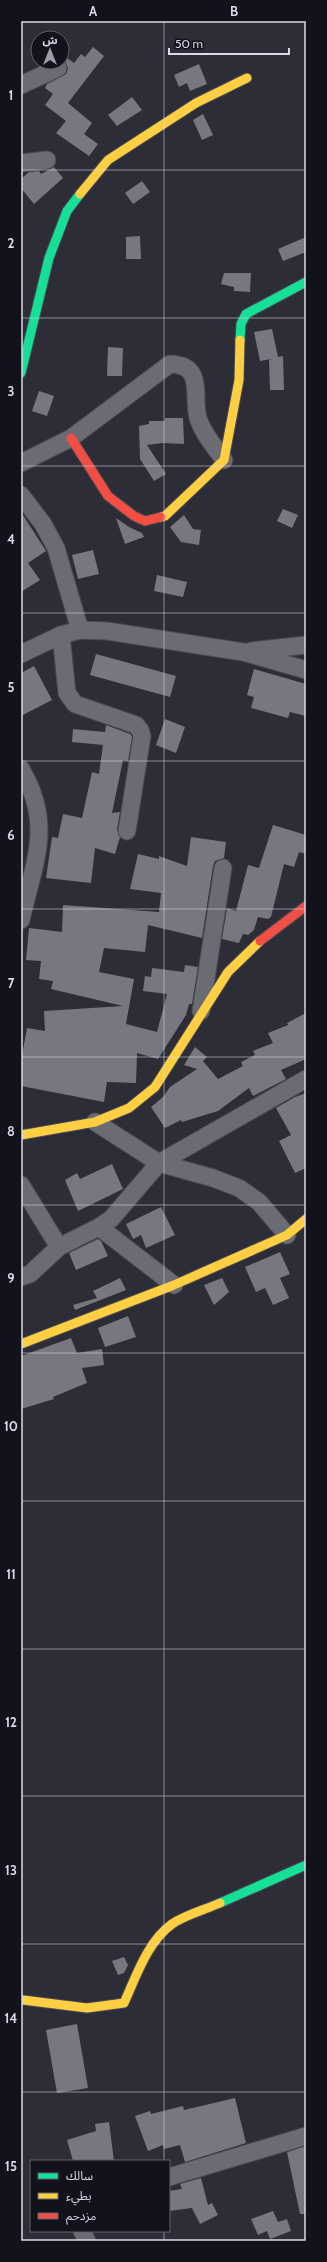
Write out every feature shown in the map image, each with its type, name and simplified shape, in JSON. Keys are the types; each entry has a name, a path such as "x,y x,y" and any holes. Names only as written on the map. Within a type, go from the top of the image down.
{"street":[{"path":"21,85 54,70"},
{"path":"21,373 49,258 67,211 108,160 196,103 247,78"},
{"path":"21,162 47,160"},
{"path":"70,438 108,496 134,516 145,521 165,516 224,460 239,380 241,324 246,314 306,282"},
{"path":"21,463 70,438 170,364 188,368 194,378 198,418 204,431 224,460"},
{"path":"21,495 43,524 56,548 80,630"},
{"path":"21,654 61,635 80,630 107,631 243,652 306,670"},
{"path":"61,635 67,693 76,704 136,725 140,730 142,736 127,831"},
{"path":"243,652 306,645"},
{"path":"21,768 37,802 40,824 38,849 21,920"},
{"path":"201,1013 223,868"},
{"path":"21,1135 95,1122 129,1108 155,1087 228,972 255,946 306,906"},
{"path":"21,1277 30,1274 59,1247 99,1227 111,1219 158,1164 306,1079"},
{"path":"95,1122 158,1164 213,1178 239,1188 259,1202 286,1235"},
{"path":"21,1184 59,1247"},
{"path":"21,1344 174,1285 286,1235 306,1219"},
{"path":"99,1227 174,1285"},
{"path":"23,2000 96,2008 111,2007 124,2003 152,1948 162,1932 172,1924 306,1865"},
{"path":"170,2177 306,2136"},
{"path":"82,2232 87,2241"}],"building":[{"path":"93,47 104,56 68,103 92,123 84,134 98,144 89,156 56,133 66,121 45,105 53,94 45,88 47,84 66,74 68,70 70,70 70,60 74,63 81,54 85,57"},
{"path":"199,64 207,84 190,91 187,83 179,87 174,75"},
{"path":"132,97 142,110 117,126 108,115"},
{"path":"203,114 213,135 202,140 193,120"},
{"path":"54,167 63,178 34,204 21,188 21,179 29,172 39,171 41,174"},
{"path":"142,181 150,192 133,204 125,193"},
{"path":"140,236 141,259 126,259 126,237"},
{"path":"306,237 306,252 283,261 278,249"},
{"path":"224,273 251,273 250,292 234,291 234,287 221,284"},
{"path":"272,329 278,357 283,356 284,390 270,390 269,360 272,359 260,361 254,332"},
{"path":"108,347 123,348 122,376 107,376"},
{"path":"39,391 54,396 47,416 32,411"},
{"path":"165,418 183,418 184,444 163,443 147,445 166,474 154,481 140,459 139,426 149,424 149,421 165,421"},
{"path":"283,509 298,515 292,528 277,521"},
{"path":"21,512 46,551 28,563 40,580 21,592"},
{"path":"184,515 193,529 201,530 199,545 181,542 170,527"},
{"path":"116,518 129,527 142,533 144,537 125,544"},
{"path":"93,550 99,574 78,579 72,555"},
{"path":"157,575 187,582 183,597 154,591"},
{"path":"96,654 176,676 170,697 90,675"},
{"path":"34,666 52,700 21,716 21,673"},
{"path":"254,669 306,684 306,716 290,712 288,718 251,708 254,697 247,695"},
{"path":"165,719 185,727 176,753 156,745"},
{"path":"106,725 130,734 132,737 128,761 123,760 112,813 120,812 117,830 120,837 115,854 95,848 91,883 46,878 52,837 58,838 63,814 82,818 92,772 99,774 103,745 72,742 73,729 105,732"},
{"path":"273,825 306,835 306,854 299,852 294,867 284,864 271,917 268,919 258,917 254,930 248,935 243,934 239,943 222,939 227,908 236,911 248,865 259,868"},
{"path":"191,837 226,842 224,858 215,861 213,866 202,938 148,925 145,952 104,948 99,972 134,979 126,1024 157,1032 167,994 143,991 145,976 151,977 152,968 184,972 185,965 198,967 192,1004 189,1004 186,1015 158,1059 137,1053 136,1083 107,1082 104,1102 21,1086 21,1061 27,1028 45,1031 44,1011 123,1006 51,989 53,981 39,979 41,961 26,960 29,928 62,932 63,905 159,912 161,893 130,889 138,854 159,859 159,856 187,866"},
{"path":"306,1013 306,1059 281,1070 286,1079 253,1096 249,1088 218,1111 182,1122 181,1120 165,1128 151,1107 163,1097 170,1087 197,1069 184,1065 195,1047 207,1057 203,1061 218,1079 243,1066 241,1062 255,1055 253,1051 273,1043 268,1033 288,1025 287,1023"},
{"path":"306,1093 306,1168 295,1173 279,1141 291,1135 276,1108 295,1097"},
{"path":"112,1164 123,1189 78,1211 65,1180 77,1173 80,1179"},
{"path":"161,1207 175,1235 146,1248 141,1235 133,1239 126,1224"},
{"path":"98,1239 101,1241 108,1256 76,1270 69,1253"},
{"path":"280,1252 290,1274 280,1278 289,1298 273,1305 265,1288 256,1292 245,1267"},
{"path":"120,1278 126,1290 75,1310 73,1305 97,1298 93,1291"},
{"path":"222,1278 229,1292 214,1305 204,1285"},
{"path":"128,1316 136,1337 105,1347 98,1328"},
{"path":"71,1338 77,1353 102,1349 104,1365 82,1368 87,1383 53,1397 54,1399 21,1409 21,1356"},
{"path":"124,1957 128,1965 124,1973 118,1975 112,1961"},
{"path":"77,2024 88,2088 57,2093 46,2030"},
{"path":"235,2098 246,2143 185,2162 180,2145 164,2149 163,2145 148,2151 135,2116 150,2111 151,2114 183,2106 184,2110"},
{"path":"109,2122 114,2160 73,2160 67,2140 96,2131 95,2124"},
{"path":"306,2146 306,2214 300,2214 287,2152"},
{"path":"201,2178 208,2205 212,2203 218,2215 200,2224 192,2208 170,2211 170,2191 182,2189 180,2184"},
{"path":"273,2211 278,2222 287,2219 291,2231 270,2239 267,2231 258,2235 251,2219"}],"traffic: fast":[{"path":"21,373 49,258 67,211 80,194"},
{"path":"240,340 241,324 246,314 306,282"},
{"path":"220,1903 306,1865"}],"traffic: slow":[{"path":"80,194 108,160 196,103 247,78"},
{"path":"161,517 165,516 224,460 239,380 240,340"},
{"path":"21,1135 95,1122 129,1108 155,1087 228,972 260,941"},
{"path":"21,1344 174,1285 287,1235 306,1219"},
{"path":"23,2000 87,2008 124,2003 143,1960 163,1931 183,1918 220,1903"}],"traffic: jam":[{"path":"71,438 108,496 134,516 145,521 161,517"},
{"path":"260,941 306,906"}]}
